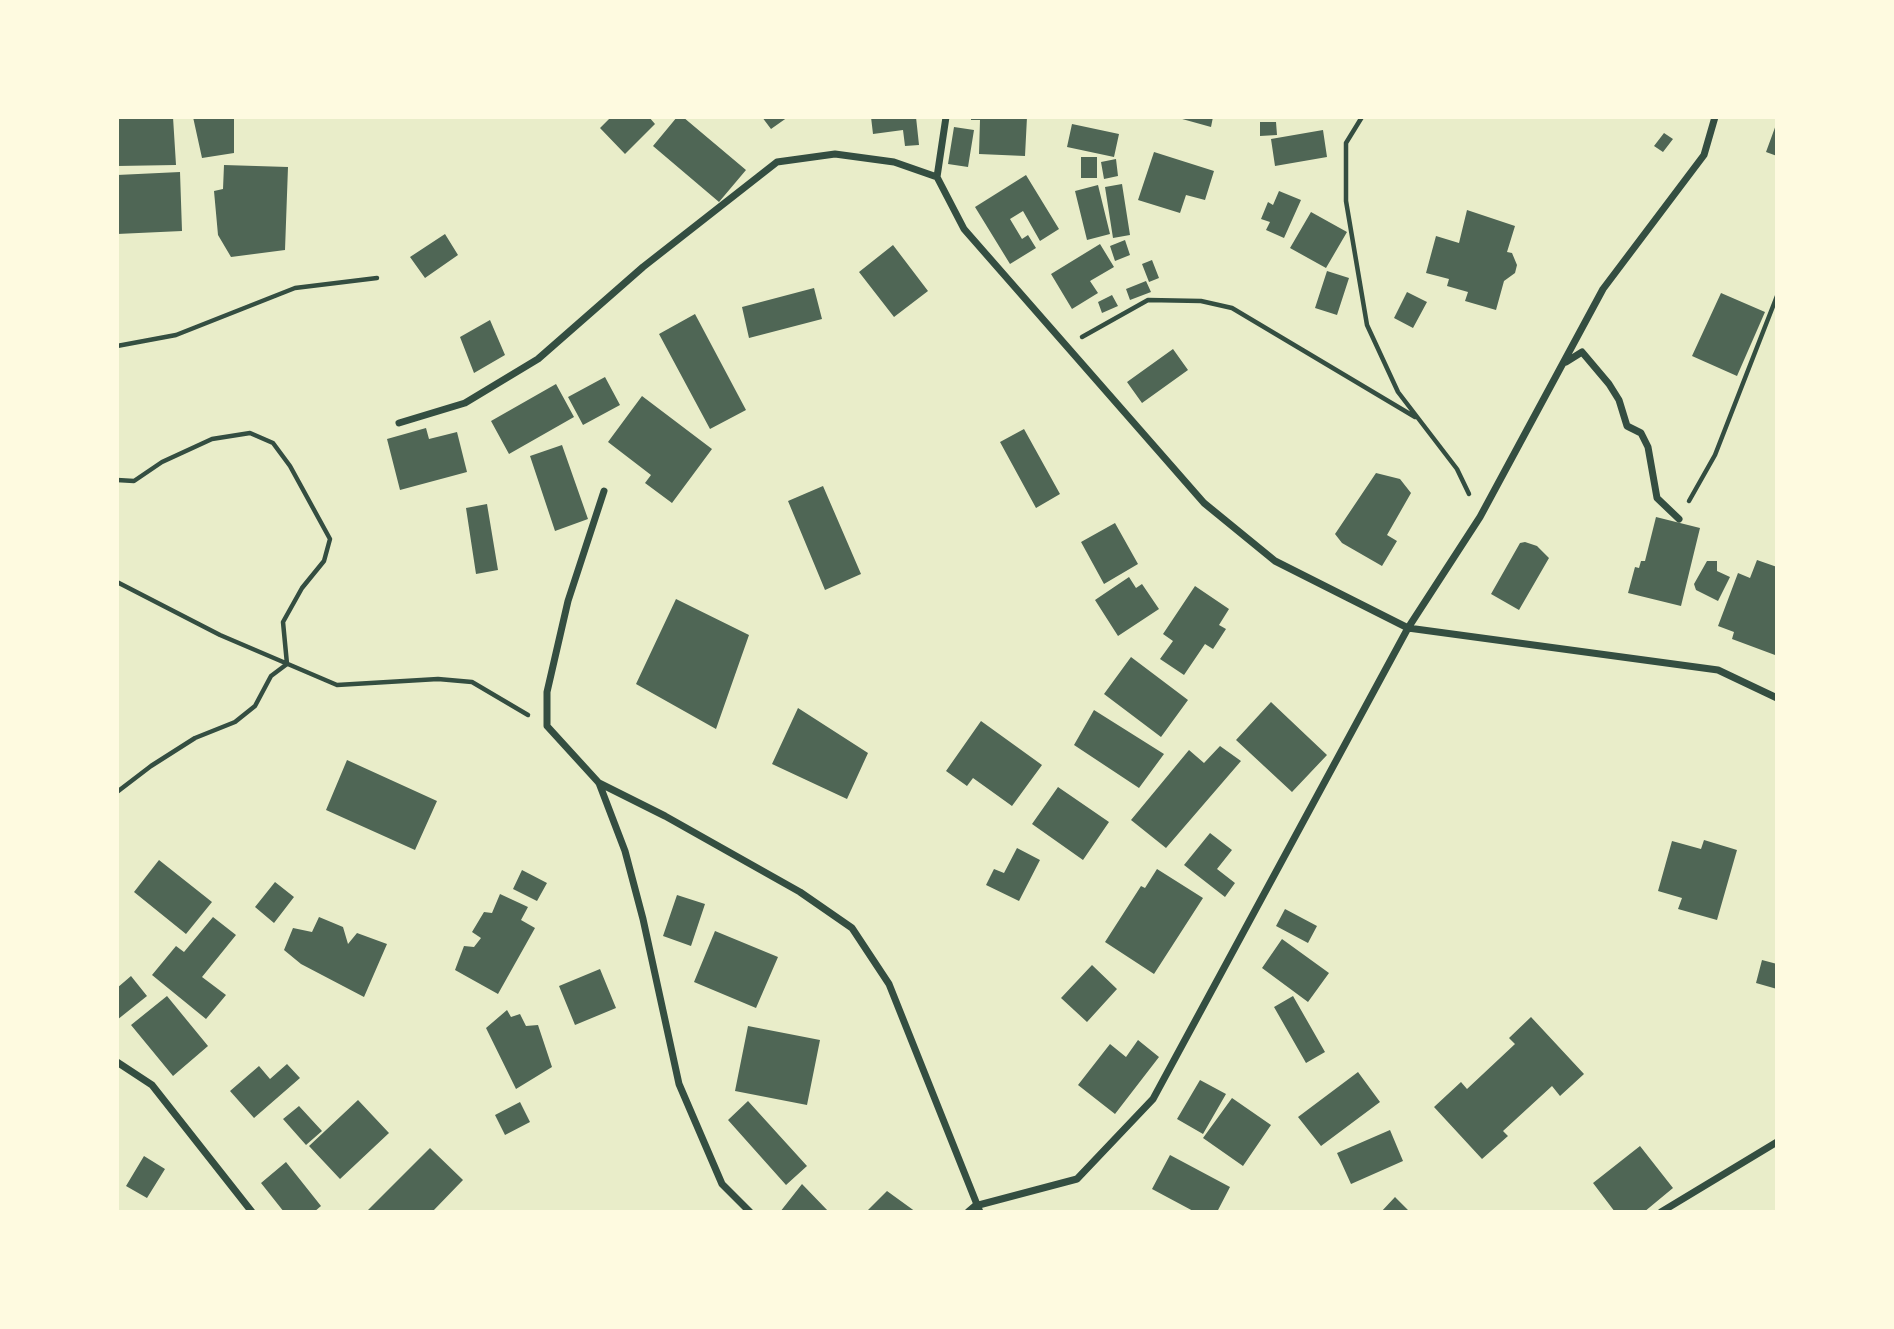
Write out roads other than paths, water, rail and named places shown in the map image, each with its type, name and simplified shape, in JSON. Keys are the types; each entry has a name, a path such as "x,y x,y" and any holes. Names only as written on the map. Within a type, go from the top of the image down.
{"street":[{"path":"946,117 937,177 964,229 1064,347 1204,503 1275,561 1408,628 1718,670 1777,698"},
{"path":"968,1212 1077,1179 1153,1099 1408,628 1480,517 1603,289 1704,155 1715,117"},
{"path":"400,423 465,403 538,359 643,267 777,162 835,153 894,162 937,177"},
{"path":"1564,364 1582,352 1609,384 1619,400 1627,426 1641,433 1648,447 1657,498 1679,519"},
{"path":"604,491 568,601 547,692 547,726 599,783 665,816 790,886 852,928 890,984 978,1209"},
{"path":"599,783 625,851 643,919 679,1084 722,1184 750,1212"},
{"path":"117,1062 152,1085 252,1212"},
{"path":"1661,1212 1777,1142"}]}
